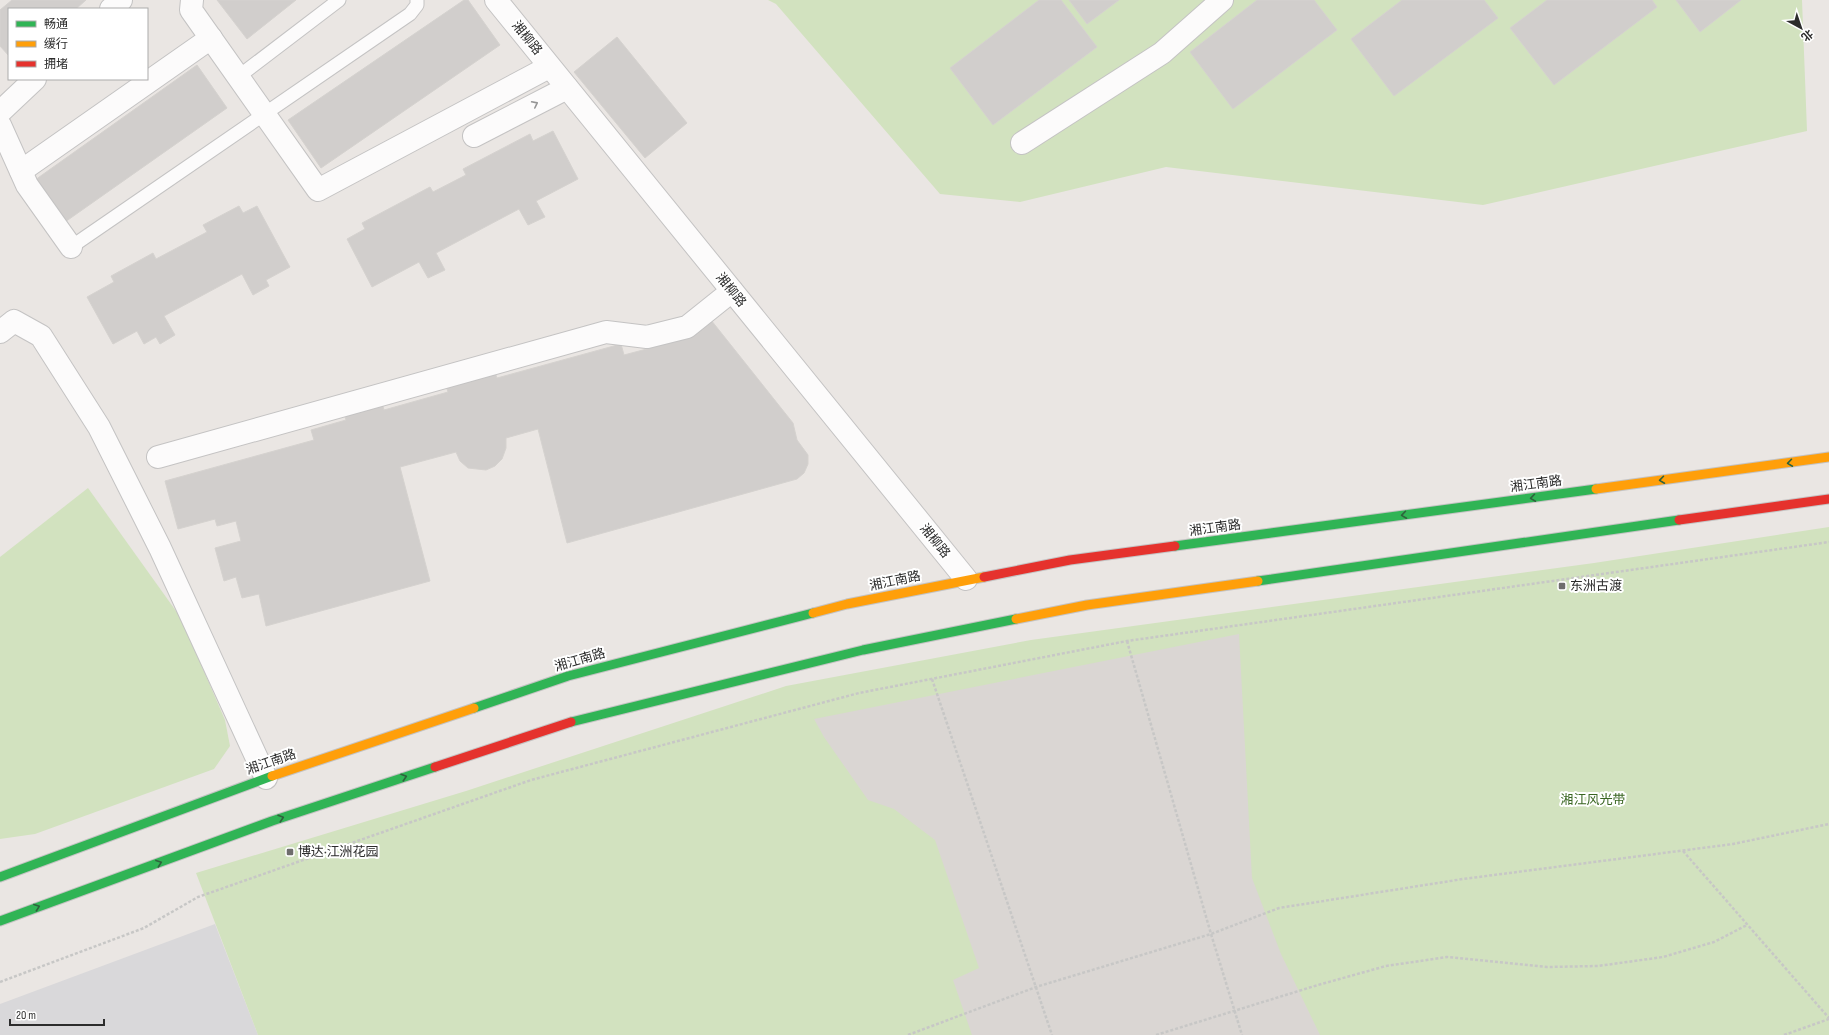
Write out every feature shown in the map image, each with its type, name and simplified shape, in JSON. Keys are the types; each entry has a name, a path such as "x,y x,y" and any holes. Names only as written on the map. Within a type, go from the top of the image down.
{"main road":[{"name":"湘江南路","path":"0,877 266,778 568,676 847,604 966,579 1070,560 1829,457"},
{"path":"0,921 272,821 564,724 863,650 1087,605 1829,499"}],"street":[{"path":"112,8 121,0"},
{"path":"192,0 191,10 318,190 550,67"},
{"name":"湘柳路","path":"496,0 966,579"},
{"path":"1022,143 1162,53 1222,0"},
{"path":"21,171 210,38"},
{"path":"0,112 34,80"},
{"path":"474,136 568,88"},
{"path":"492,97 503,120"},
{"path":"0,125 27,184 71,247"},
{"path":"158,457 606,332 647,337 687,327 732,291"},
{"path":"0,332 14,321 41,336 99,427 160,548 266,778"}],"lane":[{"path":"238,78 339,0"},
{"path":"71,247 410,14 417,5 417,0"}],"path":[{"path":"0,982 144,928 198,896 531,780 859,693 1127,641 1829,542"},
{"path":"1127,641 1211,934 1242,1035"},
{"path":"932,679 1052,1035"},
{"path":"908,1035 1036,987 1211,934 1279,908 1463,879 1733,844 1829,824"},
{"path":"1683,851 1829,1018 1784,1035"},
{"path":"1156,1035 1318,984 1386,966 1447,957 1547,967 1598,966 1663,957 1714,942 1747,925"}],"shaded area":[{"path":"1239,634 1252,878 1281,954 1320,1035 972,1035 953,980 979,968 935,840 894,809 868,800 824,737 814,719"},
{"path":"215,924 258,1035 0,1035 0,1004"}],"green space":[{"path":"768,0 1802,0 1807,131 1483,205 1166,167 1020,202 940,194 776,4"},
{"path":"88,488 181,618 225,720 230,746 214,769 35,834 0,839 0,557"},
{"name":"湘江风光带","path":"1829,527 1829,1035 258,1035 196,873 466,791 786,686 1031,640 1594,563"}],"building":[{"path":"12,0 86,0 77,8 8,8 8,55 0,46 0,10"},
{"path":"217,0 296,0 247,39"},
{"path":"464,0 468,0 500,45 321,168 288,120"},
{"path":"1039,0 1061,0 1097,47 993,125 950,68"},
{"path":"1069,0 1119,0 1087,24"},
{"path":"1257,0 1314,0 1337,30 1233,109 1190,52"},
{"path":"1402,0 1484,0 1498,18 1394,96 1351,39"},
{"path":"1547,0 1652,0 1657,7 1554,85 1510,28"},
{"path":"1676,0 1741,0 1700,32"},
{"path":"617,37 687,123 645,158 574,72"},
{"path":"197,65 227,108 65,222 35,180"},
{"path":"553,131 578,179 536,201 545,217 528,225 519,209 436,253 445,270 428,278 419,262 372,287 347,239 365,229 362,223 430,187 433,192 466,175 463,169 530,134 533,141"},
{"path":"239,206 243,213 257,206 290,267 266,280 269,286 253,295 242,274 164,316 175,335 160,344 156,337 144,344 137,331 113,344 87,297 114,282 111,276 153,253 156,259 207,232 203,225"},
{"path":"711,320 793,423 797,440 808,455 808,464 804,473 797,479 567,543 538,429 506,438 506,448 502,459 495,466 486,470 468,468 460,461 456,452 400,467 430,581 266,626 259,594 242,598 236,577 224,581 215,548 241,541 236,521 217,526 215,519 178,529 165,481 314,440 311,430 346,420 344,413 382,403 384,410 448,392 445,383 494,370 497,378 621,344 624,355 688,338"}],"traffic: fast":[{"path":"1175,546 1596,489"},
{"path":"1258,581 1679,520"},
{"path":"474,708 568,676 813,613"},
{"path":"571,722 863,650 1016,619"},
{"path":"0,921 272,821 435,767"},
{"path":"0,877 272,776"}],"traffic: slow":[{"path":"1596,489 1829,457"},
{"path":"813,613 847,604 984,577"},
{"path":"1016,619 1087,605 1258,581"},
{"path":"272,776 474,708"}],"traffic: jam":[{"path":"1679,520 1829,499"},
{"path":"984,577 1070,560 1175,546"},
{"path":"435,767 571,722"}],"place":[{"name":"东洲古渡","path":"1562,586"},
{"name":"博达·江洲花园","path":"290,852"}]}
